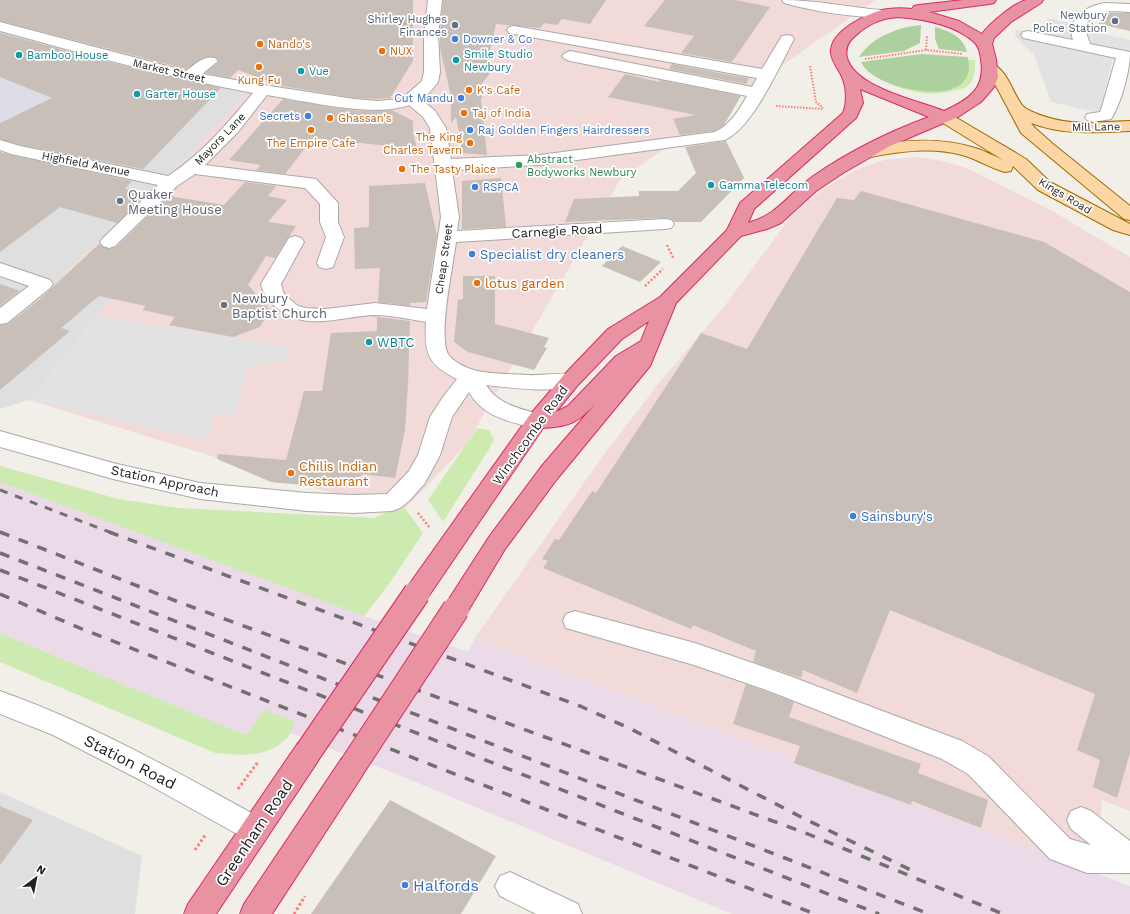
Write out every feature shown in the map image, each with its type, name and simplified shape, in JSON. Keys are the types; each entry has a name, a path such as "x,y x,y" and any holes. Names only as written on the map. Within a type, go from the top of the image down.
{"highway":[{"path":"989,0 953,6 888,13 855,29 840,43 838,48 839,56 845,70 850,76 874,90 944,117 967,105 978,96 988,83 991,69 984,44 986,38 994,28 1036,0"},
{"path":"888,13 916,14 944,21 963,28 984,44"},
{"name":"Winchcombe Road","path":"308,752 537,421 570,381 615,334 667,301 735,232 746,207 850,116 855,103 850,76"},
{"name":"Winchcombe Road","path":"735,232 774,220 811,186 865,153 902,134 944,117"},
{"name":"Winchcombe Road","path":"255,914 456,609 497,543 550,473 643,361 667,301"},
{"path":"537,421 563,419 576,411 623,361 650,344"},
{"name":"Greenham Road","path":"200,914 308,752"}],"main road":[{"name":"Kings Road","path":"991,69 1017,110 1027,130 1130,215"},
{"name":"Mill Lane","path":"1017,110 1039,121 1074,128 1130,126"},
{"name":"Kings Road","path":"944,117 1020,163 1044,186 1119,226 1130,230"},
{"path":"865,153 908,146 940,146 956,149 981,157 1044,186"}],"street":[{"path":"411,99 424,89 432,78 431,36 435,0"},
{"path":"789,0 841,12 888,13"},
{"path":"1084,47 1078,27 1080,21 1087,14 1101,8 1130,8"},
{"name":"Market Street","path":"0,26 82,49 189,76 264,90 368,106 389,105 411,99"},
{"path":"514,30 767,75"},
{"path":"1028,35 1127,56 1109,110 1105,116 1093,117"},
{"path":"443,165 540,160 718,136 728,132 737,123 767,75 787,39"},
{"path":"570,56 752,99"},
{"path":"189,76 210,61"},
{"name":"Mayors Lane","path":"109,242 171,182 192,168 232,129 264,90"},
{"name":"Cheap Street","path":"411,99 429,114 438,128 450,217 436,317 435,340 439,357 450,367 470,377 526,382 570,381"},
{"name":"Highfield Avenue","path":"0,145 17,150 171,182"},
{"path":"192,168 310,183 329,203 329,222 335,237 326,263"},
{"name":"Carnegie Road","path":"448,237 665,224"},
{"path":"295,242 271,284 272,291 290,310 302,315 315,316 374,309 436,317"},
{"path":"0,269 43,284 0,318"},
{"path":"470,377 483,398 497,409 537,421"},
{"name":"Station Approach","path":"0,439 113,471 200,491 307,502 354,504 392,502 402,494 417,477 429,455 441,417 450,402 470,377"},
{"path":"575,621 695,654 778,683 952,750 978,765 1060,850 1087,859 1130,859"},
{"name":"Station Road","path":"0,702 62,727 152,772 256,830"},
{"path":"1081,820 1130,859"},
{"path":"510,886 567,914"}],"path":[{"path":"860,59 926,50 966,54"},
{"path":"810,66 816,102 823,109"},
{"path":"752,99 823,109"},
{"path":"820,114 823,109"},
{"path":"666,244 674,259"},
{"path":"640,290 679,254"}],"shaded area":[{"path":"0,0 875,0 620,180 466,445 400,514 29,400 116,292 65,273 185,159 246,94 0,31"},
{"path":"1048,18 1096,29 1094,32 1130,40 1130,52 1115,49 1100,113 1051,102 1034,55 1015,36 1016,30 1041,33"},
{"path":"0,31 247,94 185,159 65,273 116,292 29,400 0,409"},
{"path":"75,70 56,97 0,123 0,77 36,92"},
{"name":"Sainsbury's","path":"918,157 964,167 1052,211 1130,257 1130,811 1102,800 1095,874 475,638 602,457 659,383 726,304 793,214 825,188 858,169 884,160"},
{"path":"98,315 290,347 290,360 248,366 235,414 213,417 208,441 29,400"},
{"path":"0,466 118,499 178,508 374,518 364,616 468,652 475,638 1130,886 1130,914 732,914 401,776 257,720 246,735 0,633"},
{"path":"0,792 142,856 135,914 0,914"}],"green space":[{"path":"921,25 920,43 904,51 859,57 871,44 886,34 903,28"},
{"path":"935,27 950,32 959,38 965,46 967,52 939,49 935,39"},
{"path":"921,54 968,57 969,68 966,78 958,86 946,91 930,92 913,90 896,86 880,79 868,71 861,62"},
{"path":"968,60 975,60 974,76 970,84 960,89 937,94 928,94 910,91 883,81 909,90 968,75"},
{"path":"477,428 489,430 494,439 443,522 428,500"},
{"path":"0,466 118,499 178,508 374,518 402,504 423,533 389,584 364,616 0,482"},
{"path":"0,633 246,735 265,710 295,721 287,738 279,745 262,753 244,755 215,753 0,662"}],"building":[{"path":"0,0 413,0 413,61 390,98 354,98 282,86 238,70 230,78 205,73 219,62 219,60 215,57 203,58 186,69 0,21"},
{"path":"443,0 606,0 590,24 562,19 557,25 544,23 540,28 496,24 486,67 494,68 480,86 488,88 481,99 487,155 461,153 461,141 456,117 451,123 451,96 440,48"},
{"path":"665,0 735,0 770,7 732,62 681,53 694,36 644,26"},
{"name":"Newbury Police Station","path":"1130,13 1130,31 1099,24 1103,14"},
{"path":"0,33 125,66 221,88 143,169 20,145 0,139 0,123 52,98 0,77"},
{"path":"672,64 749,78 746,84 669,69"},
{"path":"625,74 659,82 660,80 741,96 724,125 720,128 715,131 680,135 673,119 695,115 608,97"},
{"path":"283,99 359,111 392,110 413,121 413,132 417,149 313,138 285,174 256,170 261,165 229,160"},
{"name":"Gamma Telecom","path":"726,141 744,178 701,222 674,222 671,219 665,218 565,222 574,199 639,196 639,191 678,191 696,173 685,147"},
{"path":"0,152 132,181 125,189 148,193 117,223 60,207 0,252"},
{"path":"501,178 506,227 462,229 462,181"},
{"path":"245,182 276,186 268,196 287,200 268,222 296,226 275,258 266,256 248,285 270,310 260,327 233,337 169,325 175,317 142,310 146,306 99,296 61,328 70,331 0,390 0,325 8,324 40,299 99,244 109,249 116,247 169,196 224,205"},
{"path":"425,183 437,235 426,302 410,303 410,306 378,302 380,268 355,269 354,228 369,227 369,186"},
{"name":"Sainsbury's","path":"861,191 1044,242 1130,292 1130,753 1117,798 1093,787 1100,760 1077,750 1095,694 890,610 857,693 803,670 801,678 753,662 756,651 693,625 691,629 543,568 548,561 542,559 555,539 559,540 592,491 596,493 701,333 747,349 837,198 854,200"},
{"path":"622,246 661,262 640,282 602,266"},
{"path":"463,276 495,276 495,324 549,338 544,347 547,348 534,370 468,352 454,342 458,300 463,299"},
{"path":"0,284 20,291 0,306"},
{"path":"377,317 410,321 405,430 395,478 363,474 343,488 280,483 271,482 217,459 218,454 286,460 304,391 322,391 331,333 377,331"},
{"path":"746,684 794,702 789,717 921,764 918,773 988,800 981,828 912,801 911,805 794,763 800,746 733,724"},
{"name":"Halfords","path":"390,800 496,856 461,914 311,914"},
{"path":"0,806 33,820 0,865"}],"railway":[{"path":"0,490 112,533"},
{"path":"2,533 0,532 176,601 808,834 1003,914"},
{"path":"109,532 580,706 631,729 805,819 911,870"},
{"path":"0,553 929,914"},
{"path":"0,570 879,914"},
{"path":"0,594 82,629 815,914"}],"place":[{"name":"Newbury Police Station","path":"1115,21"},
{"name":"Shirley Hughes Finances","path":"455,25"},
{"name":"Downer & Co","path":"455,39"},
{"name":"Nando's","path":"260,44"},
{"name":"NUX","path":"382,51"},
{"name":"Bamboo House","path":"19,55"},
{"name":"Smile Studio Newbury","path":"456,60"},
{"name":"Kung Fu","path":"259,67"},
{"name":"Vue","path":"301,71"},
{"name":"K's Cafe","path":"469,90"},
{"name":"Garter House","path":"137,94"},
{"name":"Cut Mandu","path":"461,98"},
{"name":"Taj of India","path":"464,113"},
{"name":"Secrets","path":"308,116"},
{"name":"Ghassan's","path":"330,118"},
{"name":"The Empire Cafe","path":"311,130"},
{"name":"Raj Golden Fingers Hairdressers","path":"470,130"},
{"name":"The King Charles Tavern","path":"470,143"},
{"name":"Abstract Bodyworks Newbury","path":"519,165"},
{"name":"The Tasty Plaice","path":"402,169"},
{"name":"Gamma Telecom","path":"711,185"},
{"name":"RSPCA","path":"475,187"},
{"name":"Quaker Meeting House","path":"120,201"},
{"name":"Specialist dry cleaners","path":"472,254"},
{"name":"lotus garden","path":"477,283"},
{"name":"Newbury Baptist Church","path":"224,305"},
{"name":"WBTC","path":"369,342"},
{"name":"Chilis Indian Restaurant","path":"291,473"},
{"name":"Sainsbury's","path":"853,516"},
{"name":"Halfords","path":"405,885"}]}
